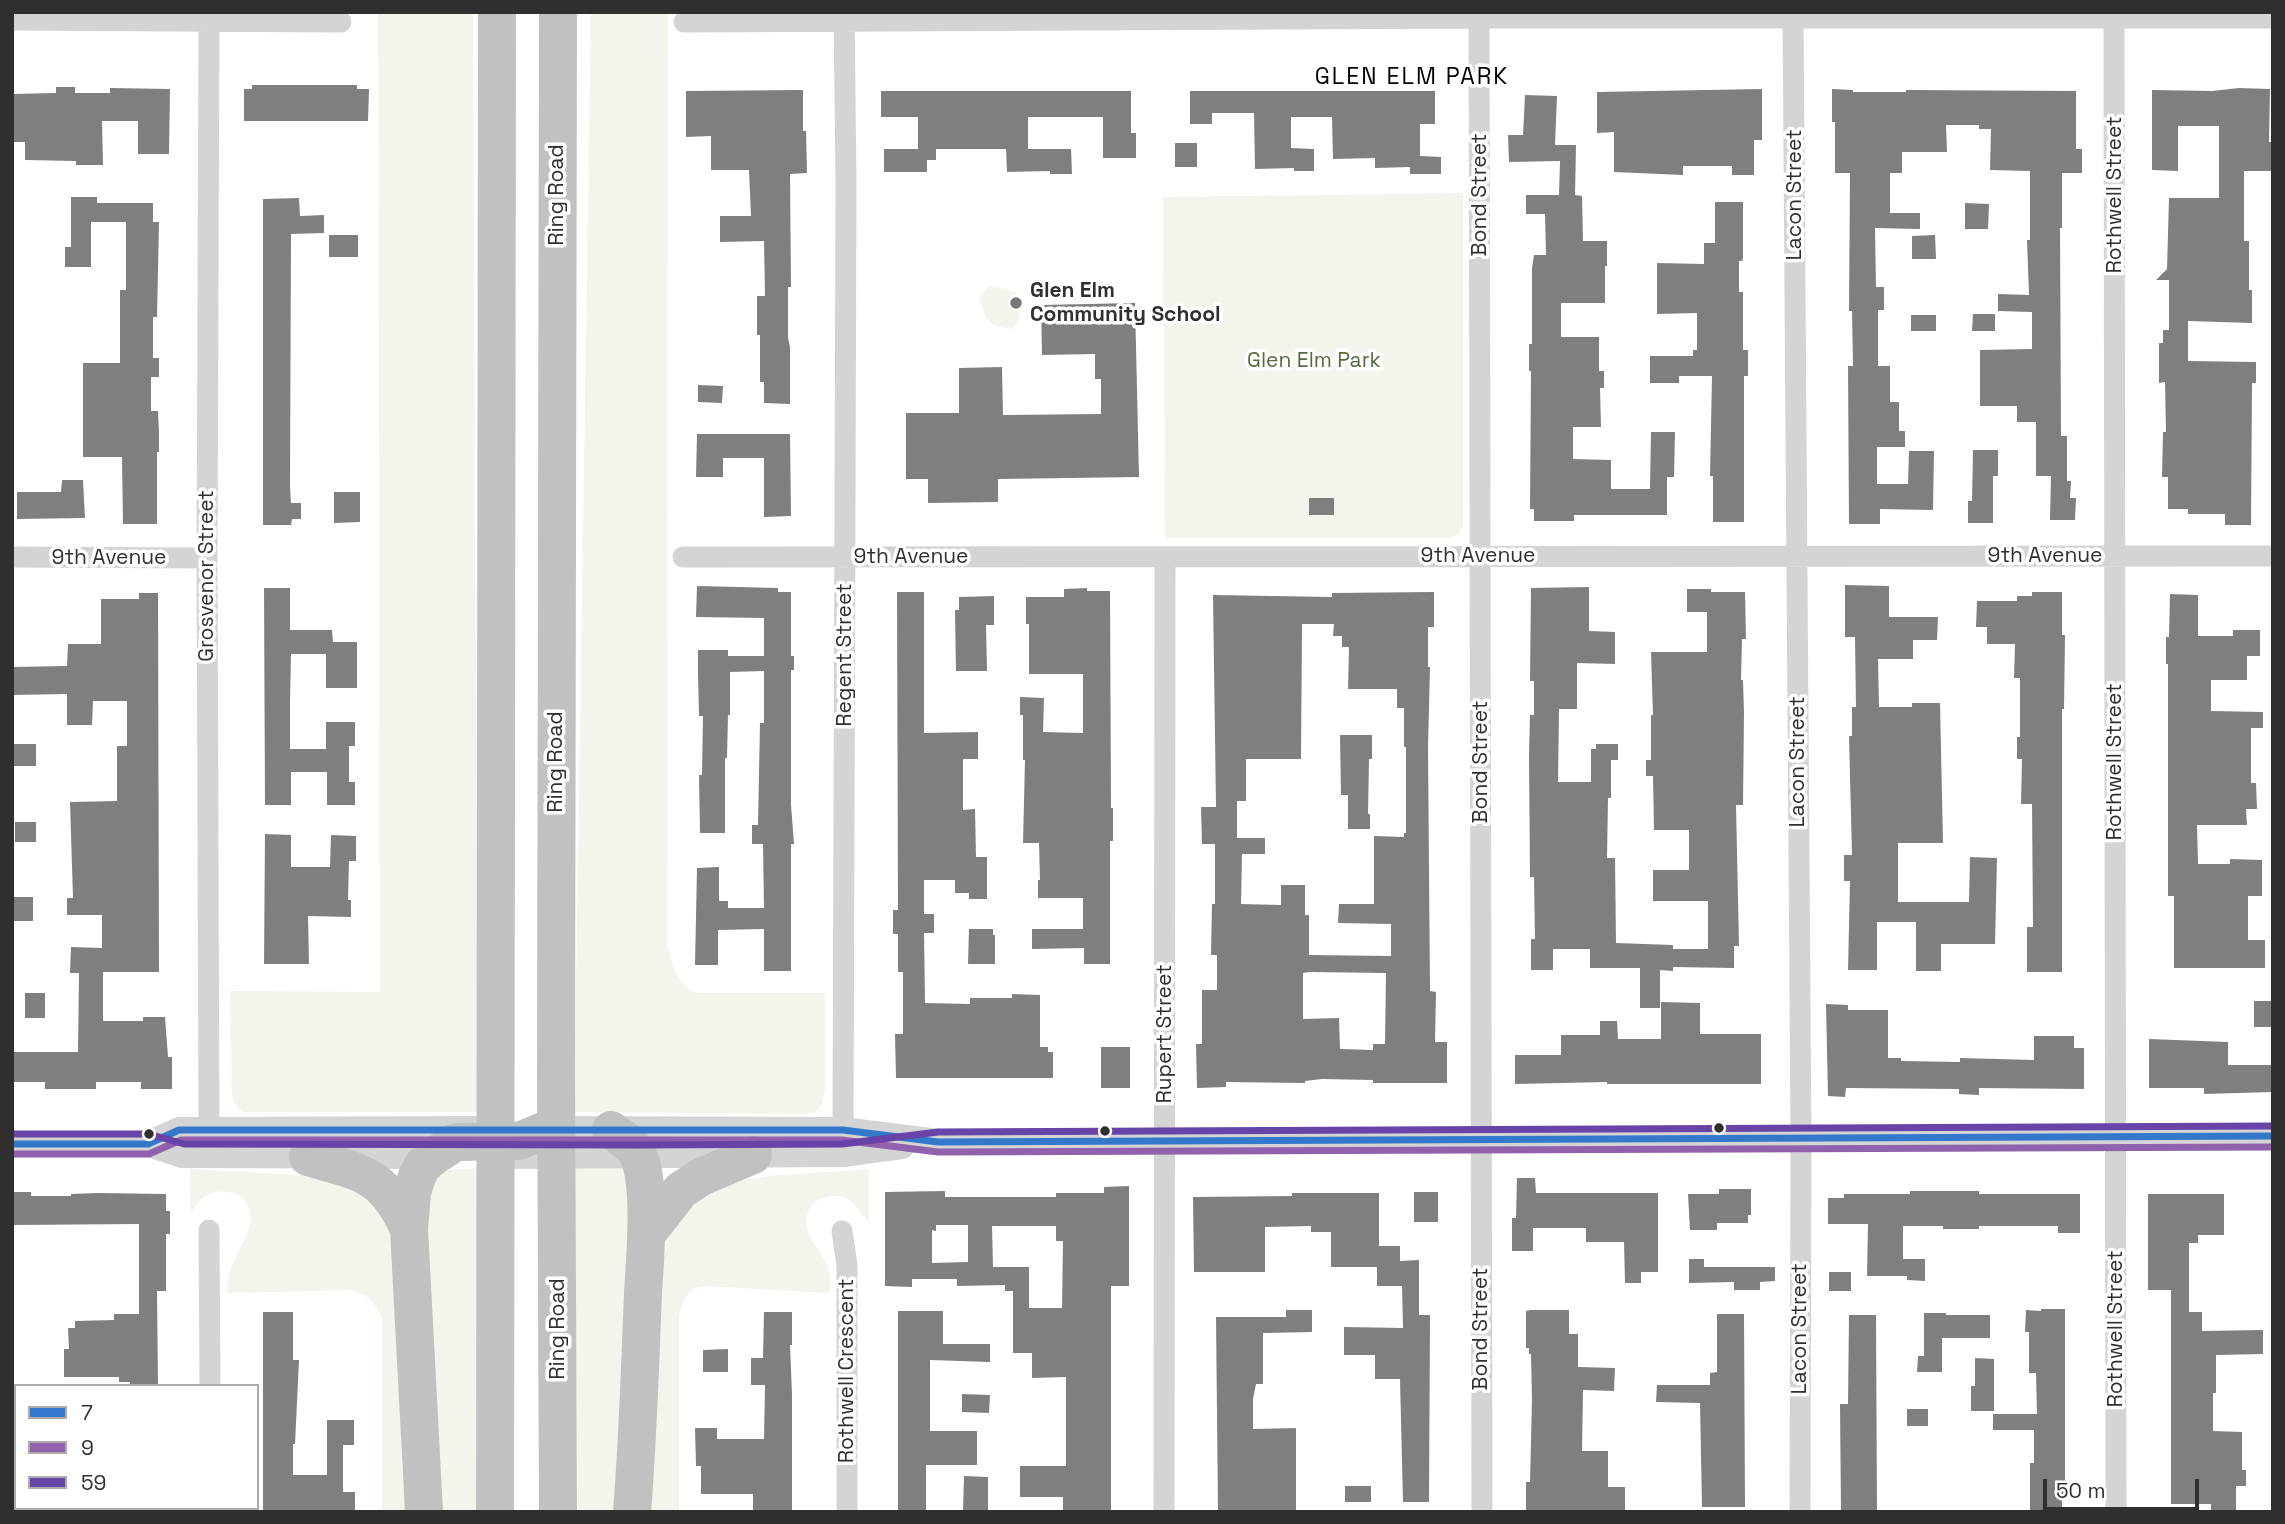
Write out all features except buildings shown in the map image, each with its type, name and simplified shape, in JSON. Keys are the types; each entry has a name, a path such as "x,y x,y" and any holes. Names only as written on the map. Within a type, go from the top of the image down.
{"highway":[{"path":"495,1512 497,12"},
{"name":"Ring Road","path":"558,12 558,1512"},
{"path":"424,1512 410,1230 412,1193 417,1176 423,1165 456,1142 519,1140 548,1129"},
{"path":"611,1130 631,1144 638,1156 644,1178 646,1235 632,1512"},
{"path":"646,1235 681,1190 701,1177 753,1155"},
{"path":"307,1157 370,1177 387,1191 399,1206 410,1230"}],"street":[{"path":"684,22 844,17 1479,15 2114,15 2273,18"},
{"name":"Bond Street","path":"1479,15 1482,1512"},
{"name":"Lacon Street","path":"1793,15 1801,1138 1800,1512"},
{"name":"Rothwell Street","path":"2114,15 2116,1512"},
{"name":"Regent Street","path":"843,1130 846,182 844,17"},
{"path":"12,20 341,22"},
{"name":"Grosvenor Street","path":"209,22 209,1130"},
{"name":"9th Avenue","path":"683,557 2273,556"},
{"name":"9th Avenue","path":"12,557 207,558"},
{"name":"Rupert Street","path":"1164,1512 1165,557"},
{"path":"148,1144 179,1130 548,1129 843,1130 938,1142"},
{"path":"12,1144 148,1144 182,1155 638,1156 843,1154 938,1142 2273,1136"},
{"path":"209,1230 210,1384"},
{"name":"Rothwell Crescent","path":"842,1231 847,1265 847,1512"}],"green space":[{"path":"378,12 473,12 480,1112 242,1112 235,1105 232,1096 230,991 380,992"},
{"path":"591,12 668,12 667,945 679,979 696,993 825,993 825,1090 822,1104 816,1112 574,1112"},
{"name":"Glen Elm Park","path":"1463,193 1463,526 1459,534 1449,538 1165,538 1163,197"},
{"path":"990,286 1015,292 1022,299 1018,322 1011,329 996,326 986,317 979,297"},
{"path":"480,1168 479,1512 435,1512 425,1302 430,1182 445,1170"},
{"path":"574,1168 625,1168 629,1175 620,1512 578,1512"},
{"path":"190,1169 319,1176 369,1195 392,1234 406,1512 382,1512 382,1318 376,1307 367,1297 352,1290 227,1293 229,1274 250,1224 249,1208 241,1197 221,1192 202,1199 191,1212"},
{"path":"869,1169 869,1223 852,1202 841,1196 826,1197 814,1203 806,1218 809,1234 829,1270 830,1293 705,1286 694,1289 687,1296 679,1316 679,1512 649,1512 662,1267 673,1227 690,1200 740,1181 767,1176"}],"transit line":[{"name":"59","path":"12,1134 149,1134 184,1144 638,1145 842,1144 938,1132 2273,1126"},
{"name":"7","path":"12,1144 148,1144 179,1130 843,1130 938,1142 2273,1136"},
{"name":"9","path":"12,1154 149,1154 181,1140 842,1140 938,1152 2273,1147"}],"place":[{"name":"Glen Elm Community School","path":"1016,303"}],"district":[{"name":"GLEN ELM PARK","path":"1412,78"}]}
